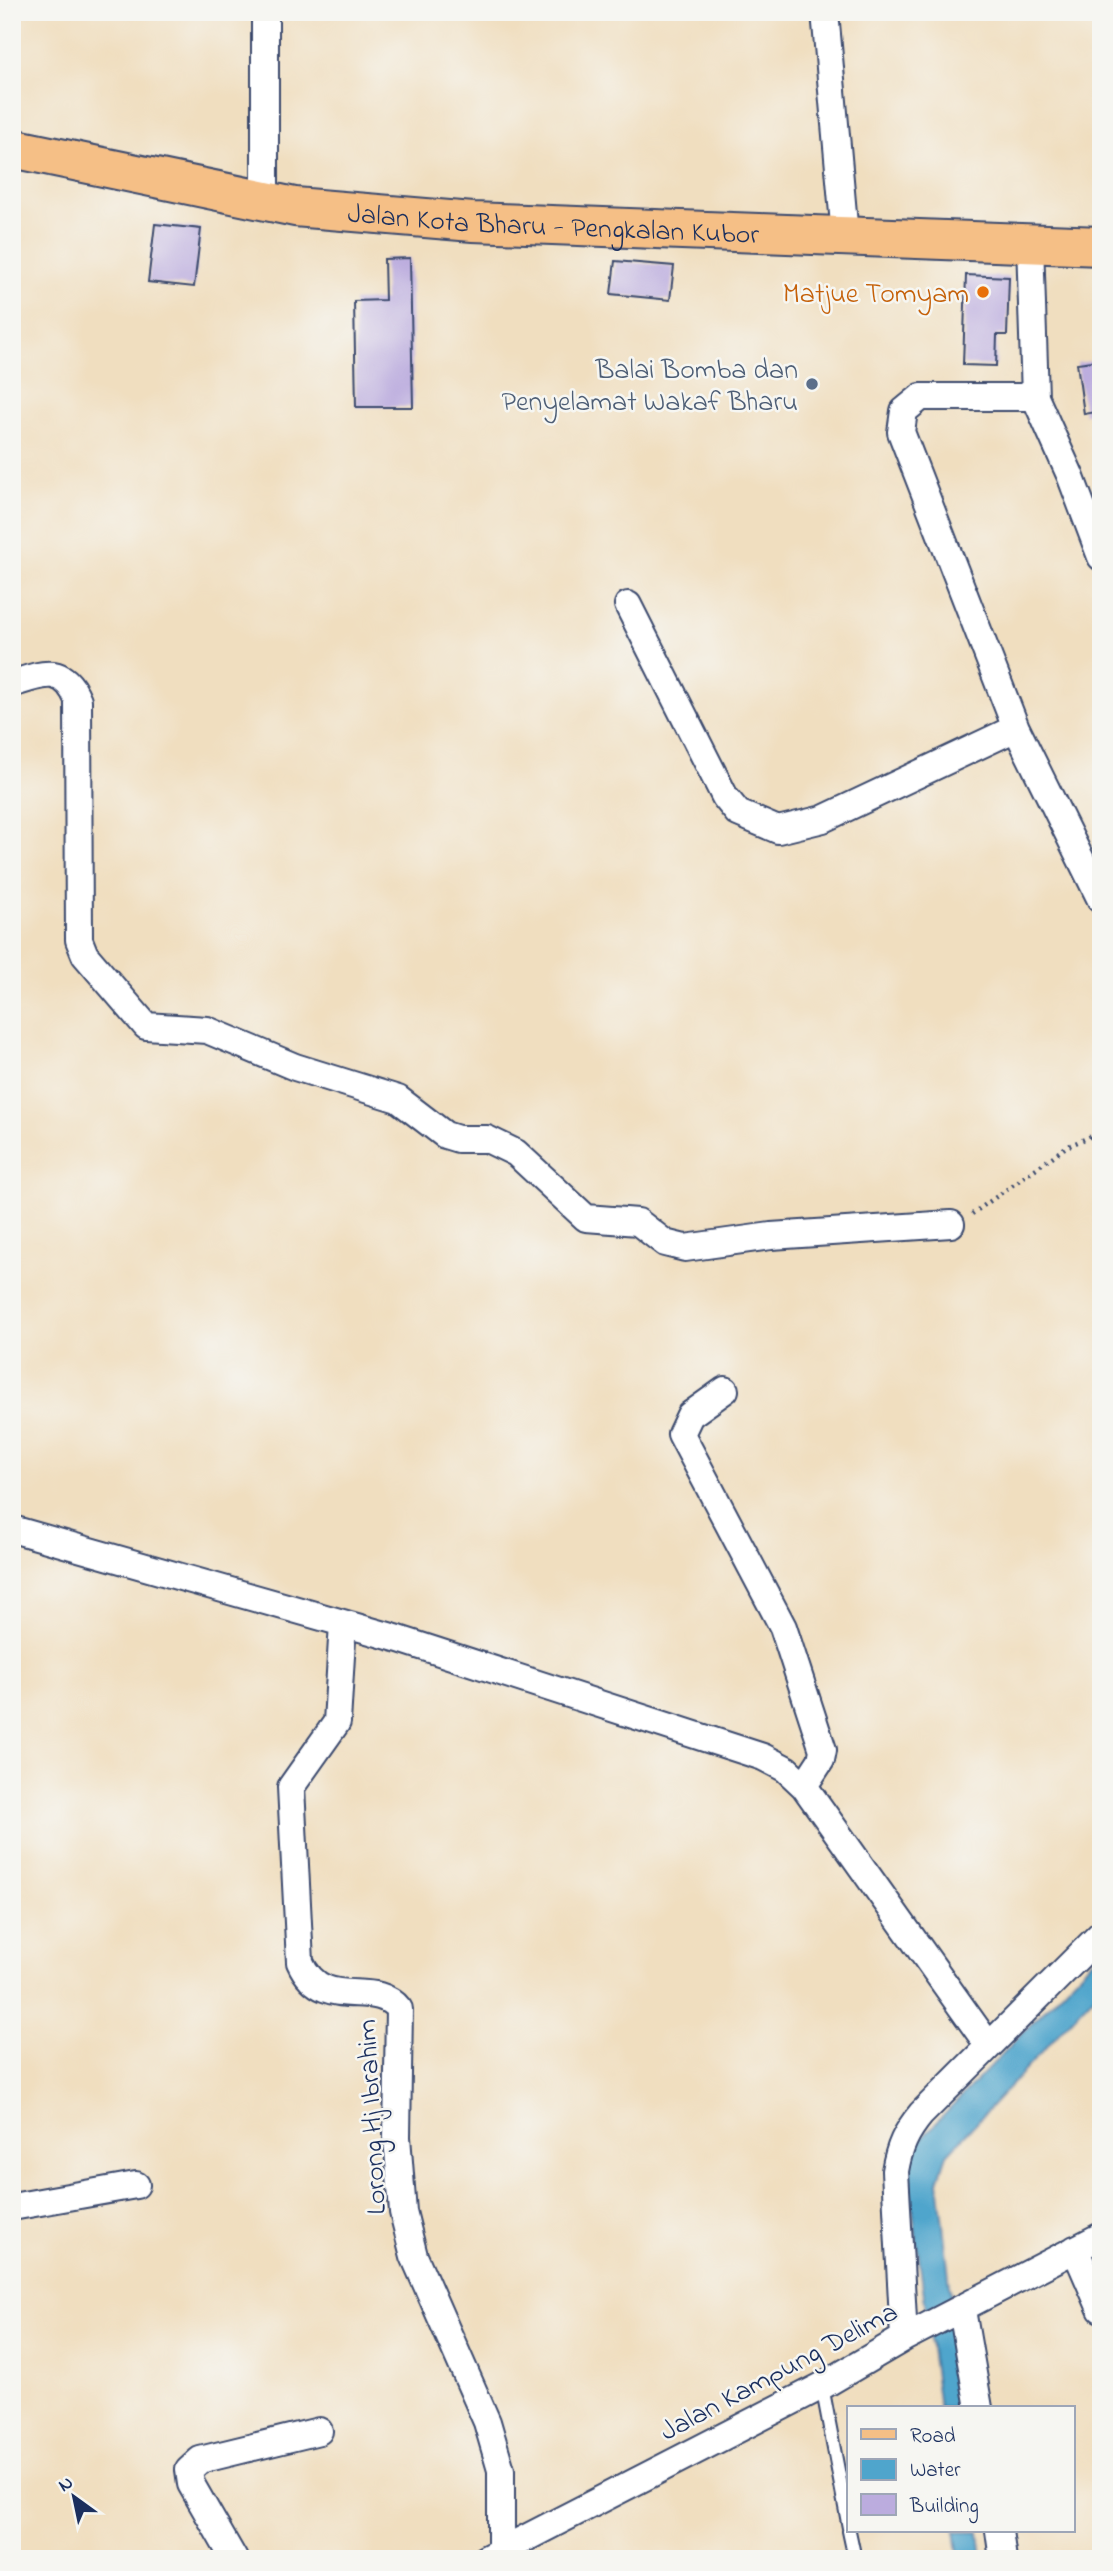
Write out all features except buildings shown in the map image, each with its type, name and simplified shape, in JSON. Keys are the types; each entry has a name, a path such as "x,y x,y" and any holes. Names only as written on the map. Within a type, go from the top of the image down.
{"main road":[{"name":"Jalan Kota Bharu - Pengkalan Kubor","path":"12,148 265,202 473,222 1101,246"}],"street":[{"path":"265,12 265,202"},
{"path":"825,12 845,236"},
{"path":"1030,243 1035,397 1070,475 1101,557"},
{"path":"1035,397 931,395 911,402 901,421 904,443 1016,728 1101,900"},
{"path":"628,605 725,797 738,813 757,824 778,830 823,819 1016,728"},
{"path":"12,684 43,673 56,675 70,684 78,699 79,940 85,954 146,1026 207,1030 295,1067 398,1099 446,1135 457,1139 487,1139 516,1153 586,1217 638,1223 672,1247 685,1248 771,1236 951,1224"},
{"path":"725,1390 690,1415 681,1434 783,1627 823,1750 821,1760 804,1786"},
{"path":"12,1529 343,1623 763,1757 786,1769 804,1786 989,2046"},
{"name":"Lorong Hj Ibrahim","path":"343,1623 337,1722 291,1787 300,1962 314,1984 328,1992 383,1997 393,2001 399,2009 397,2137 403,2212 414,2256 491,2434 501,2470 493,2554"},
{"path":"908,2336 895,2171 898,2148 908,2130 922,2114 1101,1934"},
{"path":"12,2207 136,2185"},
{"name":"Jalan Kampung Delima","path":"493,2554 822,2386 908,2336 1101,2236"},
{"path":"1075,2249 1101,2309"},
{"path":"962,2310 979,2406"},
{"path":"234,2559 191,2484 189,2470 200,2460 320,2431"},
{"path":"999,2532 1003,2559"}],"lane":[{"path":"822,2386 847,2518"},
{"path":"850,2532 855,2559"}],"path":[{"path":"951,1224 966,1218 1066,1147 1101,1132"}],"water":[{"path":"1101,1951 1101,1988 947,2154 938,2181 964,2406 939,2406 907,2167 920,2140"},
{"path":"955,2532 979,2532 982,2559 959,2559"}],"place":[{"name":"Matjue Tomyam","path":"983,292"},
{"name":"Balai Bomba dan Penyelamat Wakaf Bharu","path":"812,384"}]}
